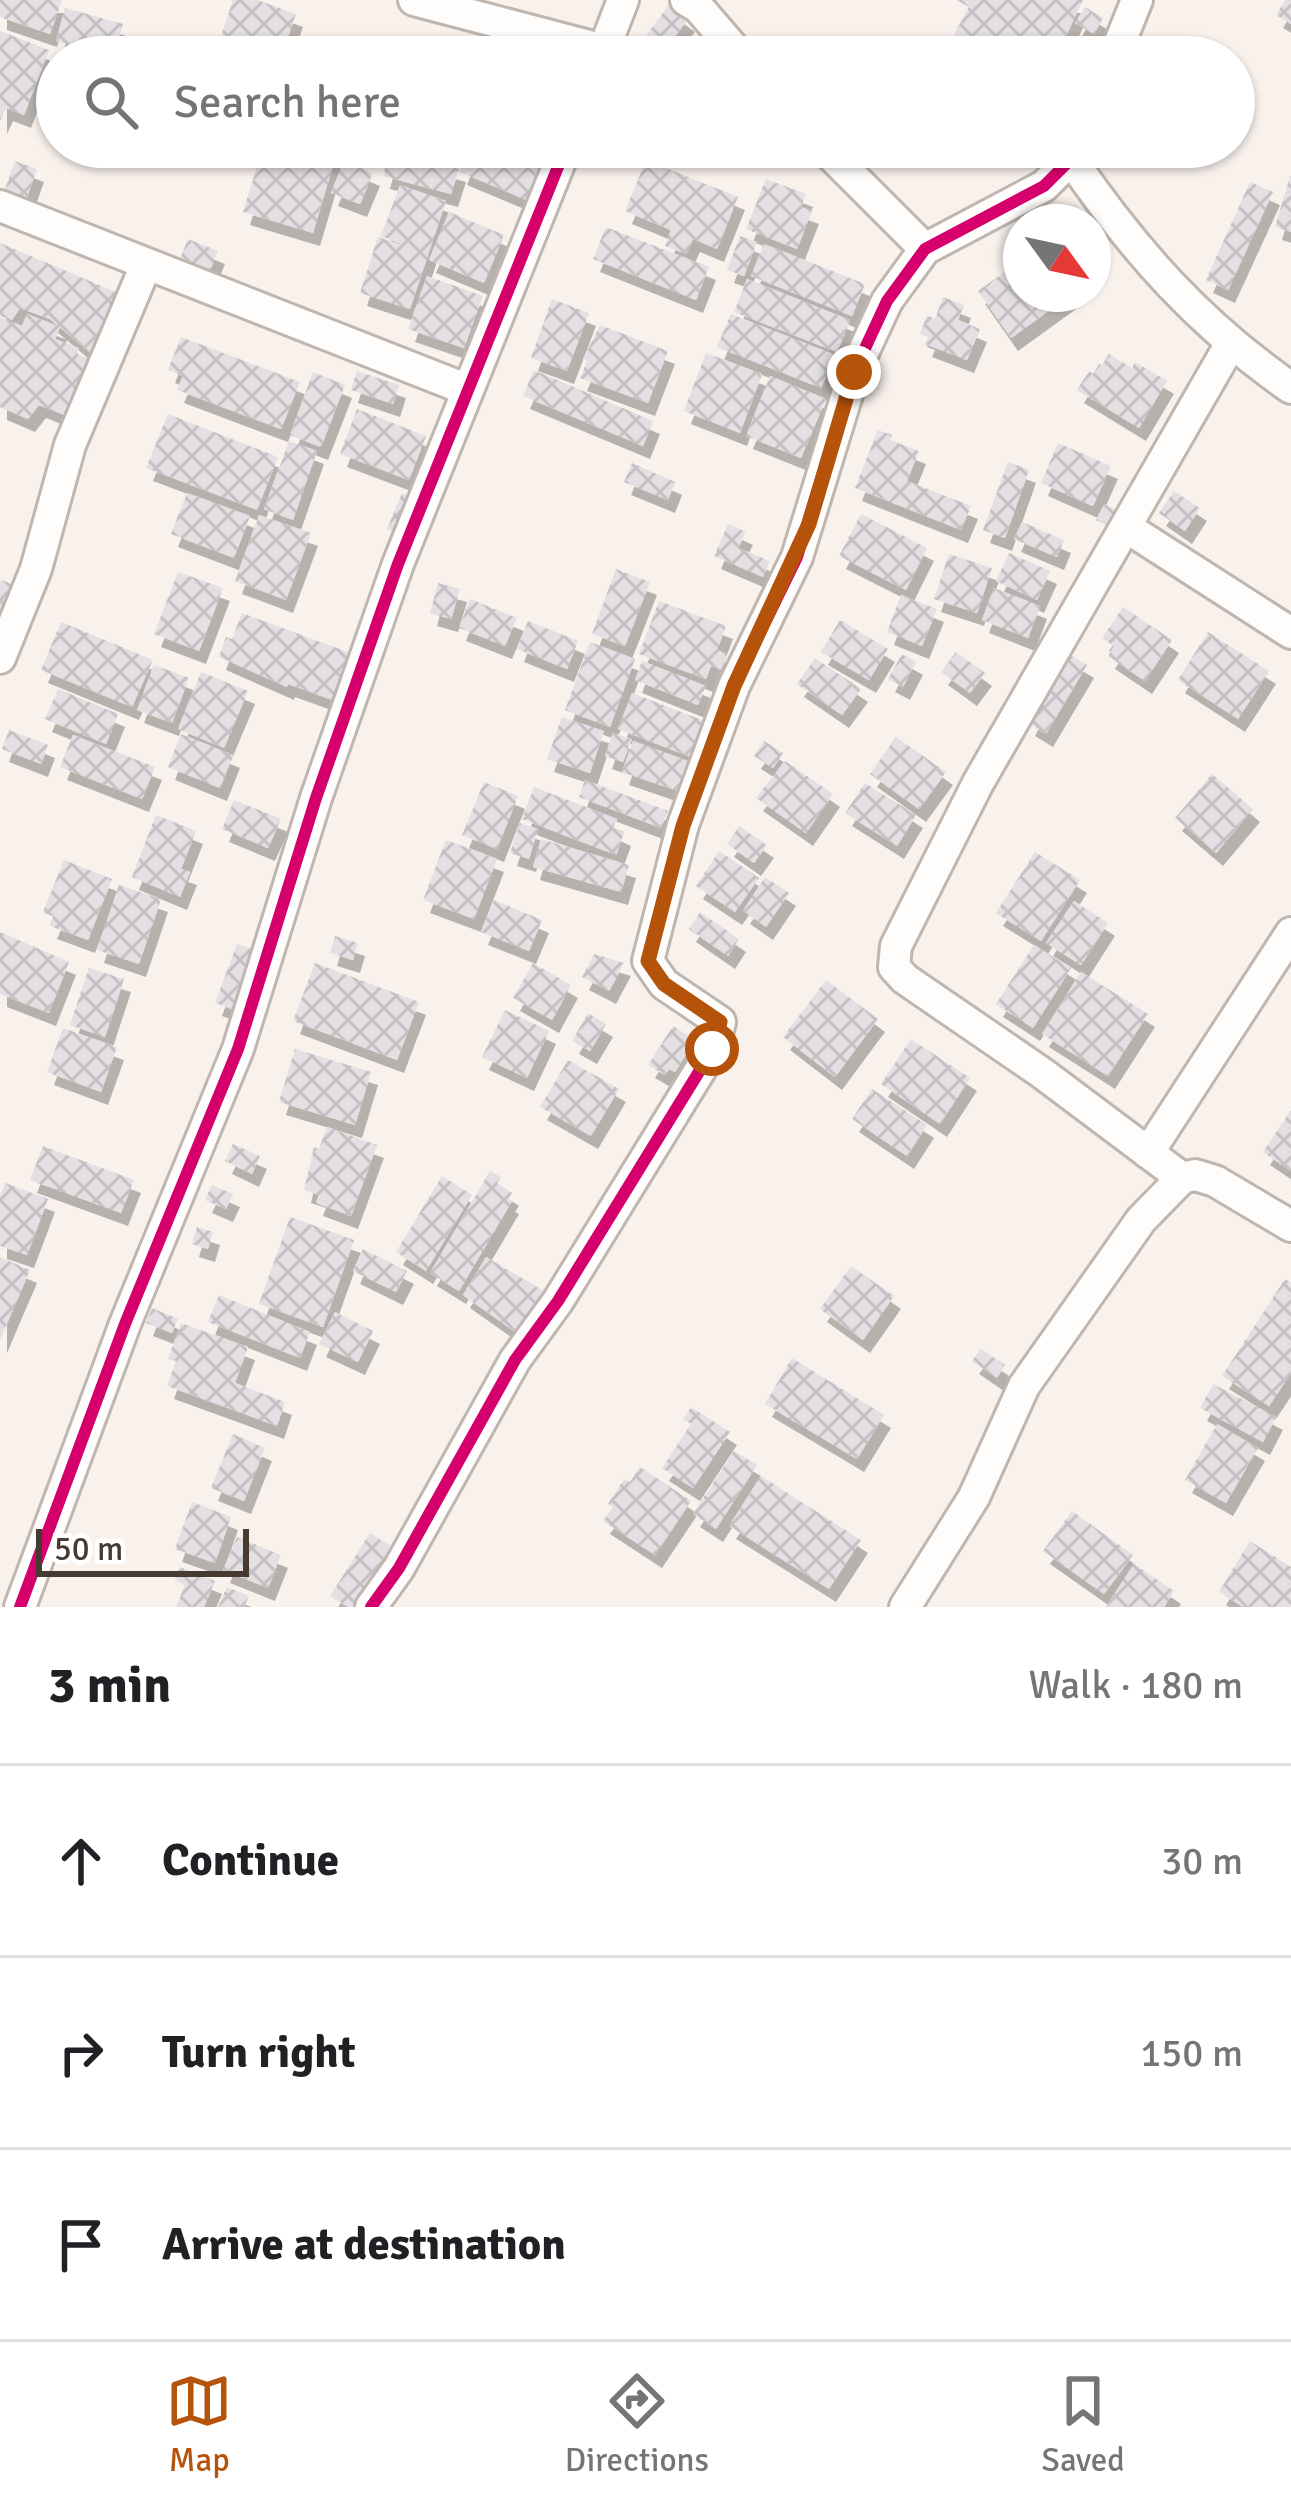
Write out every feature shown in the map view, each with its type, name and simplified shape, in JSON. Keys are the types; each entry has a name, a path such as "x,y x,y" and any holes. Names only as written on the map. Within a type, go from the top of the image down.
{"street":[{"path":"414,0 542,36"},
{"path":"609,36 623,0"},
{"path":"686,0 723,36"},
{"path":"1122,36 1137,0"},
{"path":"20,1607 124,1324 238,1048 316,798 398,564 558,168"},
{"path":"845,168 925,249"},
{"path":"371,1607 400,1568 515,1360 558,1301 712,1049 720,1022 664,984 648,961 677,848 734,686 803,541 854,372 887,301 925,249 1015,205 1044,186 1060,168"},
{"path":"1084,168 1147,261 1230,345 1291,388"},
{"path":"0,206 468,390"},
{"path":"0,658 36,568 70,445 146,265"},
{"path":"1182,1178 894,967 896,946 978,783 1230,345"},
{"path":"1126,527 1291,633"},
{"path":"1148,1153 1291,933"},
{"path":"904,1607 974,1497 1024,1386 1141,1220 1182,1178 1195,1175 1215,1181 1291,1226"}],"building":[{"path":"0,0 62,0 50,34 0,17"},
{"path":"233,0 257,0 296,14 288,36 221,36"},
{"path":"957,0 1083,0 1066,36 953,36 969,7"},
{"path":"1285,0 1291,0 1291,24 1276,15"},
{"path":"669,5 688,19 675,36 646,36"},
{"path":"1085,7 1103,18 1094,34 1075,23"},
{"path":"65,8 123,24 119,36 57,36"},
{"path":"0,31 36,45 36,84 24,115 6,108 0,121"},
{"path":"15,161 37,169 26,200 4,192"},
{"path":"257,168 332,168 313,233 243,212"},
{"path":"341,168 373,173 360,204 331,193"},
{"path":"385,168 459,169 451,194 383,176"},
{"path":"462,168 543,168 529,201 460,172"},
{"path":"643,168 666,168 738,197 717,249 693,239 686,254 665,246 671,230 625,211"},
{"path":"1291,176 1291,232 1275,227"},
{"path":"766,179 806,194 801,207 812,211 797,249 746,229"},
{"path":"1250,182 1273,192 1228,290 1206,280"},
{"path":"400,185 446,201 410,309 360,293 378,237 417,250 381,236"},
{"path":"449,212 504,235 484,283 429,260"},
{"path":"606,227 709,267 696,300 593,259"},
{"path":"740,236 757,242 744,276 727,270"},
{"path":"188,239 218,251 209,273 179,261"},
{"path":"0,243 123,295 101,362 50,319 20,308 12,320 0,316"},
{"path":"764,244 865,284 852,316 751,276"},
{"path":"1003,273 1003,312 1047,312 1011,338 978,291"},
{"path":"427,276 483,296 464,348 408,329"},
{"path":"747,279 850,320 837,352 734,312"},
{"path":"943,297 964,305 958,320 980,329 967,360 925,344 928,337 920,334 927,315 935,319"},
{"path":"552,299 589,313 567,371 531,358"},
{"path":"27,314 60,327 55,339 100,363 77,420 39,405 28,419 0,407 0,317 22,326"},
{"path":"731,314 835,355 821,388 717,347"},
{"path":"600,325 668,351 648,403 580,378 587,361 583,359"},
{"path":"181,337 300,382 281,429 177,390 183,376 168,370"},
{"path":"706,353 762,374 740,433 684,411"},
{"path":"1109,354 1132,368 1135,362 1167,381 1139,428 1077,390 1089,371 1093,374"},
{"path":"534,370 653,421 643,446 523,396"},
{"path":"357,371 399,385 393,404 351,390"},
{"path":"313,372 345,385 321,447 290,435"},
{"path":"770,376 826,399 801,458 746,436"},
{"path":"357,409 426,436 409,480 340,454"},
{"path":"168,414 278,457 257,510 146,468"},
{"path":"878,430 919,451 907,481 971,506 961,530 855,488"},
{"path":"289,441 317,451 293,520 264,509"},
{"path":"1058,443 1111,466 1093,506 1041,483"},
{"path":"1008,462 1029,470 1005,538 983,530"},
{"path":"632,463 675,482 668,500 624,482"},
{"path":"1174,491 1200,508 1185,531 1159,513"},
{"path":"187,493 250,516 234,558 171,534"},
{"path":"402,493 417,500 402,535 387,529"},
{"path":"1104,504 1122,513 1114,529 1096,520"},
{"path":"861,514 927,548 906,590 839,556"},
{"path":"259,515 311,533 286,600 235,581"},
{"path":"1022,522 1064,540 1057,557 1014,539"},
{"path":"728,524 746,532 738,548 770,561 763,577 714,556"},
{"path":"1009,553 1050,571 1037,600 996,581"},
{"path":"949,554 992,568 977,613 934,599"},
{"path":"616,569 650,582 625,646 592,634"},
{"path":"178,572 223,588 199,651 154,634"},
{"path":"0,583 22,588 0,632"},
{"path":"438,583 460,589 451,619 430,613"},
{"path":"994,588 1040,606 1028,638 982,620"},
{"path":"901,595 937,609 922,646 887,632"},
{"path":"470,599 517,618 505,646 459,628"},
{"path":"659,601 726,626 717,650 727,654 721,670 711,666 706,679 639,654"},
{"path":"1123,607 1172,640 1145,681 1108,656 1114,646 1102,638"},
{"path":"242,613 353,654 335,701 287,687 219,657"},
{"path":"840,620 888,649 869,680 821,652"},
{"path":"528,621 578,641 567,669 517,649"},
{"path":"61,622 153,660 132,707 41,670"},
{"path":"1208,632 1269,671 1238,719 1178,680"},
{"path":"590,642 635,659 610,727 565,710"},
{"path":"956,652 985,673 970,693 941,672"},
{"path":"1065,652 1087,665 1046,734 1028,723"},
{"path":"902,654 916,662 903,687 888,679"},
{"path":"815,658 861,689 842,715 797,684"},
{"path":"642,661 706,686 698,705 635,680"},
{"path":"154,665 189,678 172,723 137,710"},
{"path":"201,672 248,691 224,748 178,729"},
{"path":"58,689 118,714 106,744 45,719"},
{"path":"632,693 715,725 701,761 618,729"},
{"path":"562,717 604,731 590,773 547,759"},
{"path":"9,730 48,745 41,764 2,749"},
{"path":"613,733 632,739 623,762 605,756"},
{"path":"181,734 233,755 220,788 168,767"},
{"path":"73,735 155,767 142,799 60,767"},
{"path":"896,737 946,772 919,809 870,774"},
{"path":"633,741 688,761 678,791 622,772"},
{"path":"764,741 783,753 773,768 754,756"},
{"path":"785,761 833,794 806,833 756,798"},
{"path":"1212,774 1253,809 1216,853 1175,818"},
{"path":"585,780 668,811 661,828 579,797"},
{"path":"484,782 518,796 497,849 462,835"},
{"path":"865,783 916,815 897,846 845,813"},
{"path":"534,787 617,819 613,828 624,833 616,855 522,819"},
{"path":"234,800 281,819 268,848 222,829"},
{"path":"156,815 196,831 181,869 190,872 180,897 132,877"},
{"path":"520,823 538,829 529,859 510,853"},
{"path":"739,826 767,845 754,863 727,844"},
{"path":"541,839 629,865 621,892 533,867"},
{"path":"446,840 497,859 474,919 423,900"},
{"path":"719,851 759,878 735,912 696,886"},
{"path":"1035,852 1080,880 1041,941 996,913"},
{"path":"64,860 112,879 88,940 50,926 54,917 43,912"},
{"path":"765,877 789,893 766,927 743,911"},
{"path":"119,885 161,899 139,964 97,950"},
{"path":"494,900 542,920 529,951 481,932"},
{"path":"1074,901 1108,923 1081,965 1046,943"},
{"path":"700,912 739,939 728,956 689,929"},
{"path":"0,932 69,962 49,1013 0,994"},
{"path":"335,936 358,943 353,960 330,953"},
{"path":"237,944 257,951 235,1010 215,1003"},
{"path":"1034,945 1071,968 1033,1028 996,1004"},
{"path":"594,954 624,963 609,991 582,977"},
{"path":"315,963 419,1002 397,1060 293,1021"},
{"path":"533,963 571,985 552,1020 513,998"},
{"path":"89,968 124,979 105,1037 70,1025"},
{"path":"1081,972 1148,1014 1108,1076 1042,1034"},
{"path":"826,980 878,1019 835,1077 783,1037"},
{"path":"505,1010 549,1031 527,1078 482,1057"},
{"path":"588,1013 606,1024 590,1051 572,1041"},
{"path":"673,1026 695,1040 675,1072 669,1069 665,1075 648,1065"},
{"path":"63,1028 117,1047 101,1092 47,1072"},
{"path":"911,1039 970,1078 940,1124 881,1084"},
{"path":"295,1049 371,1072 355,1125 279,1102"},
{"path":"568,1060 619,1089 591,1136 540,1107"},
{"path":"872,1089 927,1125 907,1156 852,1119"},
{"path":"1291,1110 1291,1171 1263,1152"},
{"path":"327,1127 377,1145 351,1216 316,1203 319,1195 304,1190 314,1147 319,1149"},
{"path":"233,1144 260,1156 252,1174 225,1161"},
{"path":"43,1146 134,1180 121,1213 30,1180"},
{"path":"490,1171 501,1177 497,1183 512,1193 508,1199 512,1201 459,1291 430,1273"},
{"path":"442,1176 472,1195 426,1271 396,1252"},
{"path":"5,1183 48,1199 27,1255 0,1246 0,1196"},
{"path":"212,1185 233,1194 226,1209 205,1200"},
{"path":"290,1217 354,1240 323,1327 259,1304"},
{"path":"197,1227 213,1232 208,1249 192,1244"},
{"path":"363,1249 407,1271 396,1292 353,1271"},
{"path":"0,1257 30,1270 0,1340"},
{"path":"486,1257 544,1291 518,1334 463,1295"},
{"path":"851,1266 894,1296 863,1340 820,1309"},
{"path":"1285,1279 1291,1283 1291,1373 1269,1406 1222,1376"},
{"path":"219,1295 310,1332 300,1358 208,1322"},
{"path":"152,1308 178,1319 172,1333 146,1323"},
{"path":"335,1312 373,1331 358,1362 319,1344"},
{"path":"181,1323 248,1347 235,1383 285,1402 277,1426 167,1386 176,1361 168,1359"},
{"path":"981,1349 1005,1365 997,1378 972,1361"},
{"path":"792,1358 884,1415 857,1459 765,1404"},
{"path":"1213,1384 1276,1417 1263,1442 1200,1408"},
{"path":"691,1407 730,1432 693,1488 662,1468 691,1424 683,1419"},
{"path":"1217,1424 1258,1448 1226,1503 1185,1480"},
{"path":"233,1434 265,1448 244,1501 211,1488"},
{"path":"734,1451 757,1465 716,1529 693,1514"},
{"path":"640,1467 691,1501 655,1555 603,1521 624,1479 630,1482"},
{"path":"761,1476 861,1540 829,1589 729,1526"},
{"path":"192,1502 231,1517 215,1563 175,1549"},
{"path":"1072,1511 1133,1555 1104,1594 1043,1551"},
{"path":"370,1533 392,1547 354,1607 348,1607 330,1596"},
{"path":"237,1537 281,1555 268,1588 223,1570"},
{"path":"1250,1541 1291,1567 1291,1607 1243,1607 1219,1592"},
{"path":"1134,1564 1174,1591 1164,1607 1106,1607"},
{"path":"180,1567 215,1581 204,1607 176,1607 185,1585 175,1580"},
{"path":"227,1587 249,1596 244,1607 218,1607"}],"cycle path":[{"path":"20,1607 125,1324 238,1049 316,798 398,564 558,168"},
{"path":"371,1607 399,1568 515,1360 558,1301 713,1049 720,1022 664,984 648,961 683,825 734,686 797,557 854,372 887,301 925,249 1044,186 1062,168"}],"route":[{"path":"712,1049 720,1022 664,984 648,961 683,826 734,686 809,524 854,372"}]}
